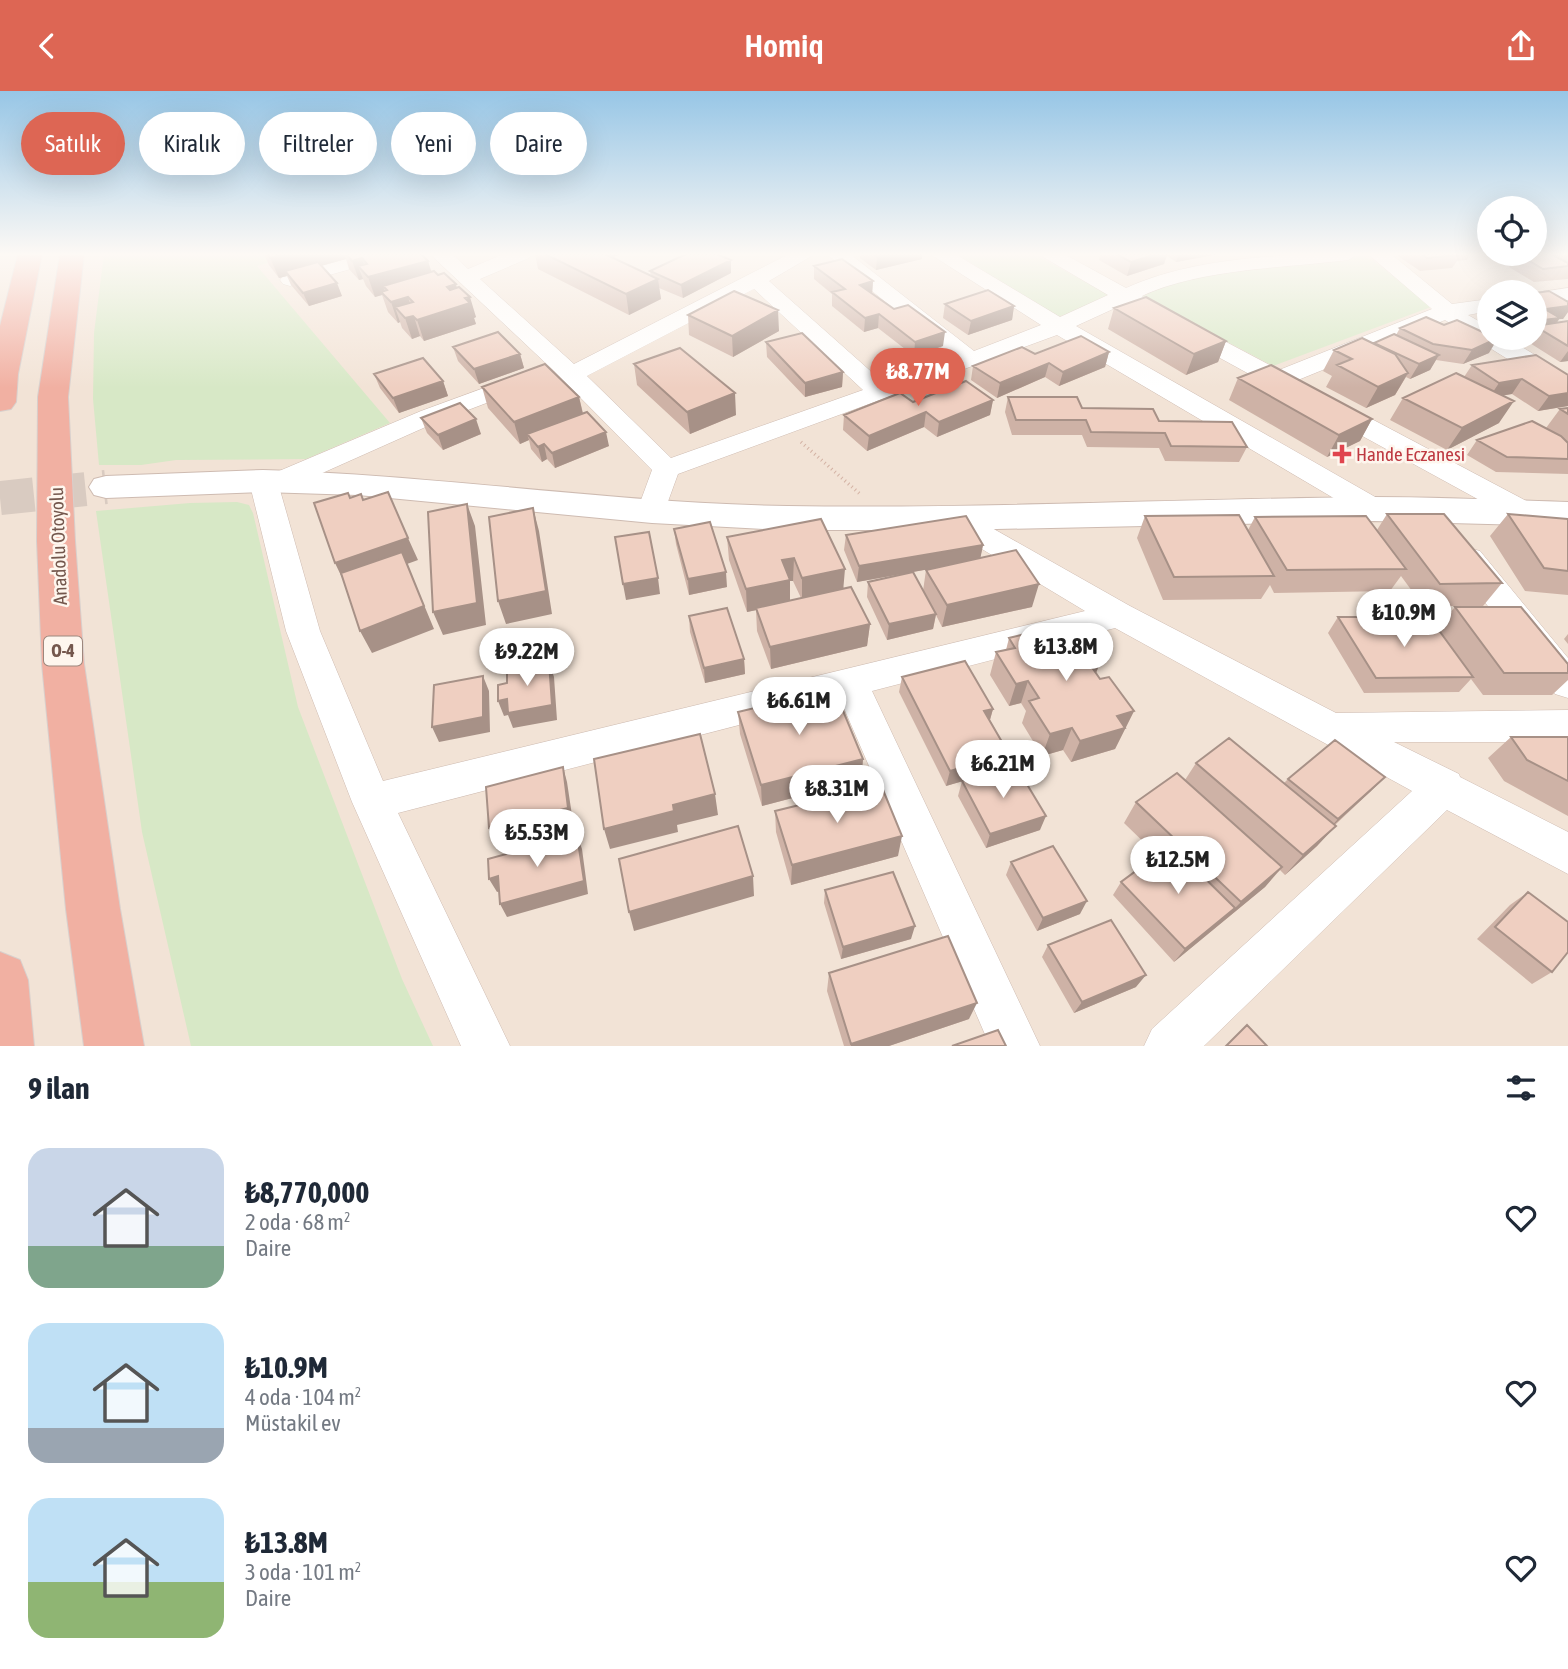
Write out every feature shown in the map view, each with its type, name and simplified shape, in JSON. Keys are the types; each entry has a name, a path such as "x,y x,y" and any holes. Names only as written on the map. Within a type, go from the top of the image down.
{"highway":[{"path":"0,401 3,374 20,299"},
{"name":"Anadolu Otoyolu","path":"66,299 53,397 56,541 65,676 93,909 114,1046"},
{"path":"0,980 4,1046"}],"street":[{"path":"489,299 666,469"},
{"path":"272,481 430,416 567,371 717,299"},
{"path":"777,299 881,393"},
{"path":"893,299 971,360"},
{"path":"1014,299 1374,509"},
{"path":"666,469 971,360 1120,299"},
{"path":"1131,299 1524,512"},
{"path":"1432,299 1477,329"},
{"path":"1277,380 1447,311 1477,307"},
{"path":"1511,350 1566,383"},
{"path":"652,510 666,469"},
{"path":"272,481 303,631 372,802 486,1046"},
{"path":"106,487 272,481 358,484 652,510 784,518 952,518 1374,509 1568,515"},
{"path":"1429,509 1568,684"},
{"path":"952,518 1118,615 1446,786 1568,853"},
{"path":"372,802 1118,615"},
{"path":"850,682 1015,1046"},
{"path":"1334,727 1568,726"},
{"path":"1169,1046 1446,786"}],"path":[{"path":"785,428 888,518"}],"shaded area":[{"path":"0,299 1477,299 1477,350 1547,350 1547,299 1568,299 1568,1046 0,1046"}],"green space":[{"path":"98,299 285,299 390,423 306,459 176,460 141,465 99,465 93,399 94,333"},
{"path":"1028,299 1109,299 1058,317"},
{"path":"1145,299 1421,299 1431,307 1273,366"},
{"path":"237,502 249,505 253,513 298,707 402,979 433,1046 191,1046 142,832 96,511"}],"building":[{"path":"410,299 466,299 470,303 417,320 413,316 405,318 395,307 413,302"},
{"path":"719,299 752,299 778,310 732,336 688,315"},
{"path":"840,299 879,299 894,309 908,305 945,332 915,342 879,314 865,318"},
{"path":"962,299 1002,299 1014,306 971,321 945,304"},
{"path":"1149,299 1226,341 1194,354 1114,308"},
{"path":"1547,299 1562,299 1568,302 1568,306 1547,309"},
{"path":"1547,310 1560,318 1547,320"},
{"path":"1426,317 1444,325 1457,320 1477,329 1477,348 1472,350 1433,344 1400,328"},
{"path":"1568,321 1568,346 1547,333 1547,324"},
{"path":"498,332 520,354 474,369 453,347"},
{"path":"802,333 843,372 805,383 766,342"},
{"path":"1394,334 1439,355 1419,364 1374,343"},
{"path":"1081,336 1109,352 1063,372 1049,363 1000,383 973,366 1022,347 1035,354"},
{"path":"1362,338 1395,354 1408,373 1378,387 1337,365 1352,359 1334,350"},
{"path":"680,348 735,393 687,412 634,364"},
{"path":"1536,355 1568,375 1568,393 1549,396 1522,379 1499,383 1472,365"},
{"path":"423,358 443,381 393,398 374,374"},
{"path":"545,364 579,397 514,422 482,387"},
{"path":"1271,365 1372,419 1339,435 1238,378"},
{"path":"1456,373 1514,401 1462,428 1403,398"},
{"path":"966,381 993,400 939,422 926,412 869,436 844,415 900,393 913,402"},
{"path":"1008,397 1077,397 1082,408 1153,409 1159,421 1232,422 1247,447 1171,446 1165,433 1091,432 1086,420 1016,420"},
{"path":"460,403 476,419 438,435 421,418"},
{"path":"587,412 606,432 552,453 544,444 538,447 527,434"},
{"path":"1532,421 1561,436 1568,443 1568,459 1507,457 1477,440"},
{"path":"388,492 408,538 335,563 314,503 348,493 350,498 361,494 363,500"},
{"path":"467,504 477,603 433,612 428,512"},
{"path":"533,508 546,591 498,601 489,517"},
{"path":"1387,514 1444,514 1502,583 1440,584"},
{"path":"1508,514 1568,519 1568,571 1544,568"},
{"path":"1239,515 1274,576 1174,577 1145,516"},
{"path":"966,516 983,545 859,566 846,535"},
{"path":"1366,516 1406,569 1287,570 1255,517"},
{"path":"821,519 845,569 802,578 794,558 782,560 790,580 746,589 727,537"},
{"path":"710,522 726,572 688,579 674,529"},
{"path":"649,532 658,578 623,584 615,537"},
{"path":"1016,550 1039,584 947,605 926,570"},
{"path":"402,552 424,606 360,631 341,573"},
{"path":"913,572 936,614 889,624 868,582"},
{"path":"851,587 870,624 770,647 756,608"},
{"path":"1455,607 1521,607 1568,664 1568,673 1504,673"},
{"path":"727,608 744,659 704,668 689,616"},
{"path":"1338,617 1390,617 1396,626 1435,625 1473,677 1376,678"},
{"path":"1052,627 1057,634 1076,630 1100,663 1091,666 1100,679 1109,677 1134,711 1117,716 1125,728 1080,741 1072,728 1050,734 1029,701 1039,698 1028,681 1016,684 996,652 1015,648 1009,638"},
{"path":"965,661 993,709 984,711 1009,754 950,771 902,677"},
{"path":"549,662 552,705 508,713 507,699 498,701 498,685 507,683 507,670"},
{"path":"483,676 483,717 432,727 434,685"},
{"path":"834,689 863,759 761,785 738,712"},
{"path":"700,734 715,794 673,805 674,811 604,829 594,759"},
{"path":"1511,737 1568,737 1568,781 1527,760"},
{"path":"1229,738 1336,826 1303,855 1196,763"},
{"path":"1335,740 1385,777 1338,819 1288,779"},
{"path":"1016,766 1046,816 990,834 962,781"},
{"path":"563,767 568,808 489,828 486,787"},
{"path":"1177,773 1282,867 1241,902 1136,802"},
{"path":"881,785 902,836 792,865 775,811"},
{"path":"738,826 753,876 629,912 619,859"},
{"path":"577,835 584,881 500,904 498,876 489,879 488,859"},
{"path":"1171,845 1235,908 1185,949 1121,882"},
{"path":"1053,846 1087,901 1043,918 1011,862"},
{"path":"893,872 915,926 843,947 825,890"},
{"path":"1528,892 1568,922 1568,952 1552,972 1495,927"},
{"path":"1111,920 1146,975 1082,1002 1048,945"},
{"path":"948,936 977,1003 851,1044 829,973"},
{"path":"1247,1025 1267,1046 1226,1046"},
{"path":"998,1030 1006,1046 952,1046"}],"tunnel":[{"path":"0,498 106,487"}],"place":[{"name":"Hande Eczanesi","path":"1342,454"}]}
